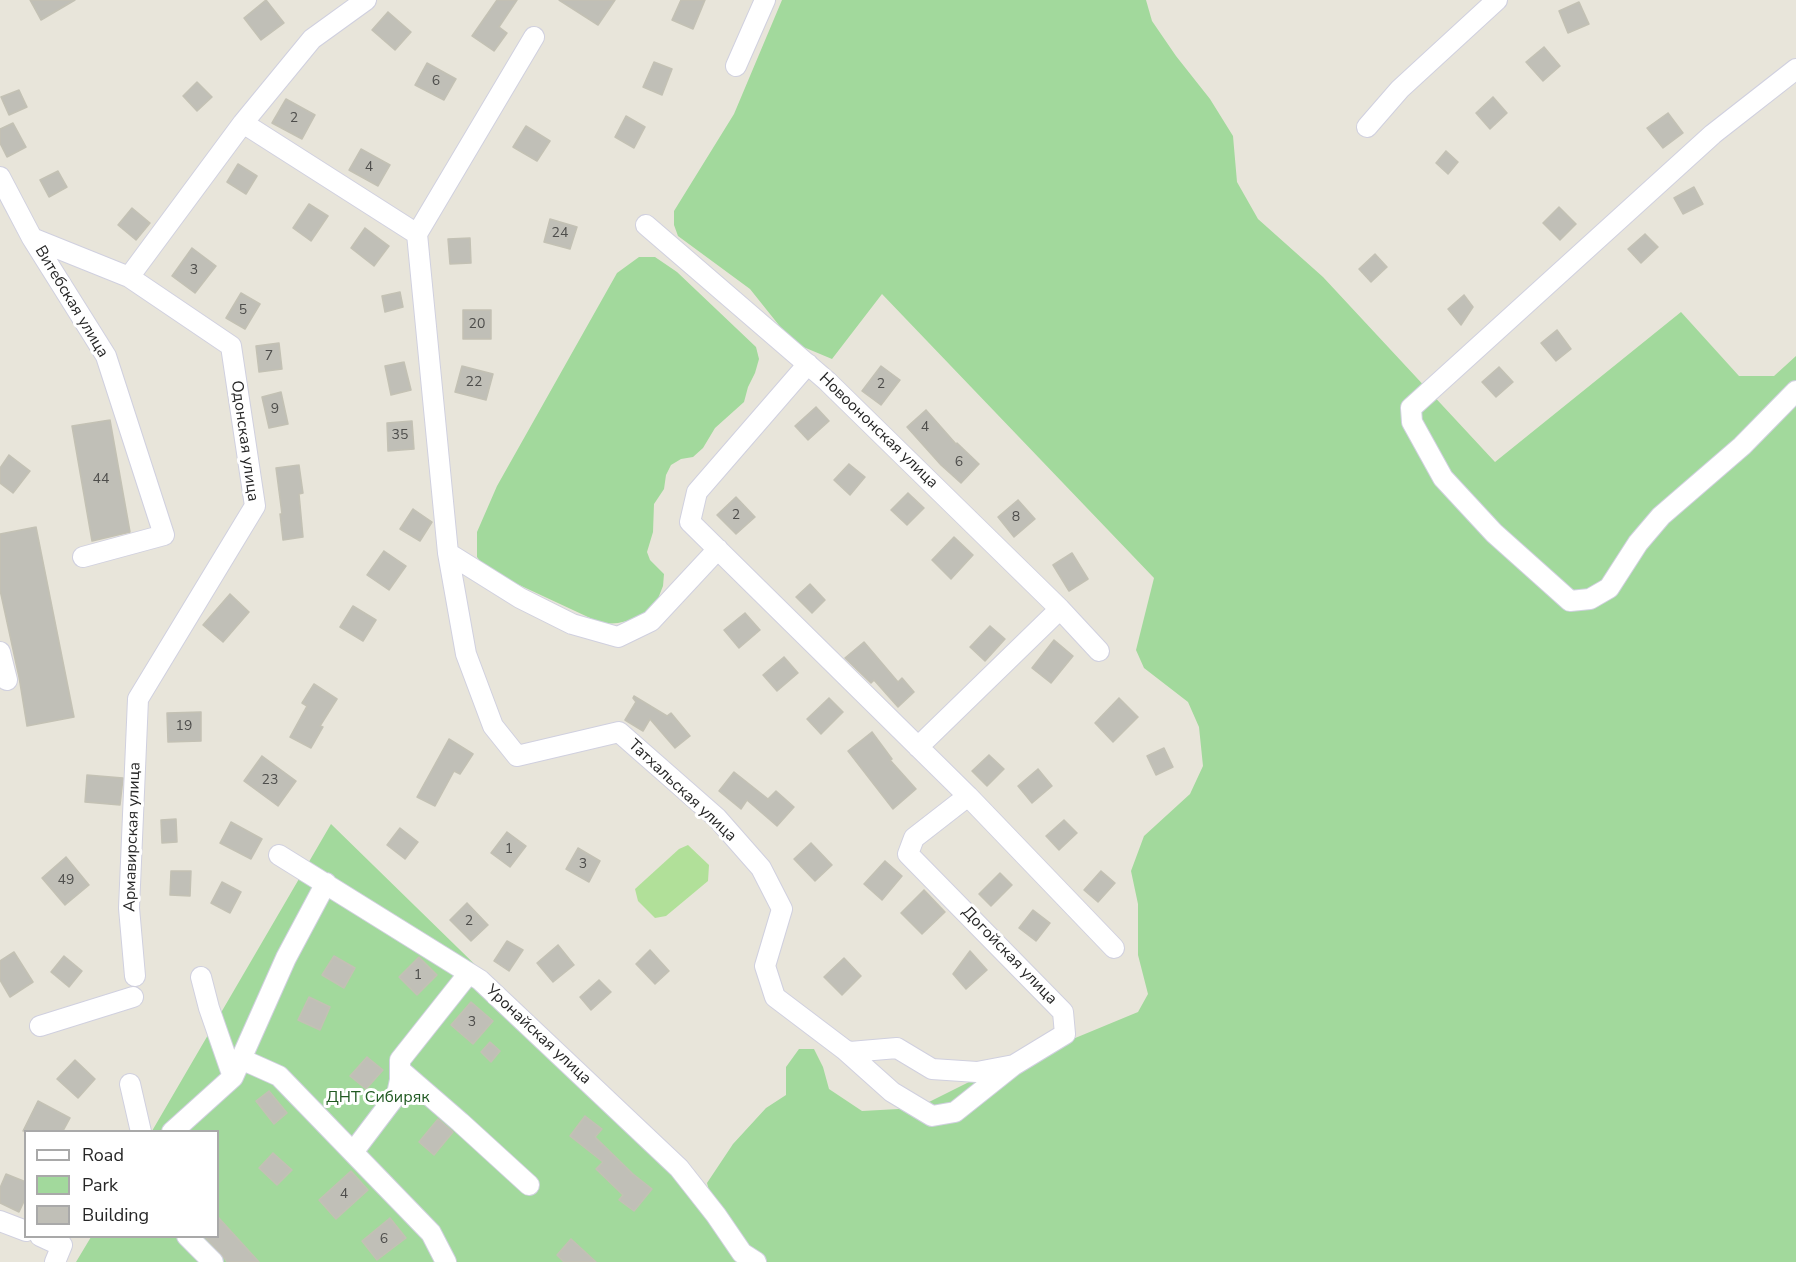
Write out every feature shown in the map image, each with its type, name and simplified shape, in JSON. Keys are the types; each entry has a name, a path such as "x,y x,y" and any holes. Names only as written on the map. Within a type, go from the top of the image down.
{"street":[{"path":"129,277 243,123 312,39 366,0"},
{"path":"736,66 765,0"},
{"path":"1367,127 1400,89 1497,0"},
{"path":"534,37 417,234 448,553 530,603 572,624 618,637 651,621 718,549"},
{"path":"1796,69 1713,134 1411,408 1412,422 1443,478 1494,533 1570,601 1590,599 1609,588 1638,543 1661,516 1742,446 1796,391"},
{"path":"243,123 417,234"},
{"name":"Витебская улица","path":"0,177 32,238 106,356 164,535 83,557"},
{"name":"Новоононская улица","path":"646,225 827,381 1060,609 1099,651"},
{"name":"Одонская улица","path":"32,238 129,277 231,346 255,506 138,699"},
{"path":"808,364 697,492 690,522 968,796 1114,948"},
{"name":"Татхальская улица","path":"448,553 466,654 493,726 517,756 619,732 717,818 761,867 782,909 765,966 775,997 844,1050"},
{"path":"918,747 1060,609"},
{"path":"0,652 7,680"},
{"name":"Армавирская улица","path":"135,975 129,908 138,699"},
{"name":"Догойская улица","path":"844,1050 850,1052 897,1047 932,1069 977,1072 1014,1065 1065,1034 1063,1011 908,854 914,838 968,796"},
{"name":"Уронайская улица","path":"279,855 480,980 679,1168 742,1253 756,1262"},
{"path":"173,1130 233,1077 286,958 326,883"},
{"path":"353,1152 397,1094 400,1060 469,973"},
{"path":"201,977 209,1008 233,1077"},
{"path":"40,1026 133,997"},
{"path":"844,1050 892,1092 932,1116 955,1112 1014,1065"},
{"path":"241,1059 279,1076 431,1233 446,1262"},
{"path":"400,1070 529,1185"},
{"path":"130,1083 141,1130"},
{"path":"0,1221 24,1230"},
{"path":"189,1238 213,1262"}],"green space":[{"name":"ДНТ Сибиряк","path":"782,0 1146,0 1152,21 1210,99 1233,136 1237,182 1258,219 1323,277 1495,462 1681,312 1739,376 1774,376 1796,356 1796,1262 76,1262 90,1238 219,1238 219,1130 153,1130 331,824 710,1194 707,1183 733,1144 766,1108 786,1095 786,1067 799,1049 814,1049 823,1067 829,1089 862,1111 917,1108 969,1082 1138,1012 1148,994 1138,955 1138,904 1131,871 1144,836 1190,794 1203,766 1199,727 1188,702 1144,668 1136,650 1154,578 882,294 832,359 801,346 786,334 750,289 678,236 674,225 674,211 734,114"},
{"path":"639,257 655,257 677,272 756,347 759,359 744,402 715,428 703,448 693,457 681,459 671,465 666,475 664,489 654,504 653,532 647,552 650,560 664,574 663,586 655,606 640,618 603,624 487,570 477,557 477,532 497,486 617,273"},
{"path":"688,845 709,865 708,881 666,916 655,918 638,901 635,889 679,849"}],"building":[{"path":"30,0 75,0 41,20"},
{"path":"266,0 284,23 261,40 244,18"},
{"path":"497,0 517,0 499,27 507,33 494,51 472,36"},
{"path":"559,0 615,0 598,25"},
{"path":"681,0 705,0 693,29 672,20"},
{"path":"1579,2 1589,24 1568,33 1559,11"},
{"path":"388,12 411,32 395,50 372,30"},
{"path":"1544,47 1560,66 1543,81 1526,62"},
{"path":"654,62 672,69 662,95 643,87"},
{"path":"427,63 456,79 444,100 415,85"},
{"path":"197,82 212,97 197,111 183,96"},
{"path":"19,90 27,107 9,115 1,97"},
{"path":"1493,97 1507,113 1490,129 1476,113"},
{"path":"286,99 315,115 302,139 272,123"},
{"path":"1668,113 1683,133 1663,148 1647,128"},
{"path":"626,116 645,127 634,148 615,137"},
{"path":"13,123 26,147 7,157 0,143 0,129"},
{"path":"526,126 550,141 537,161 513,147"},
{"path":"361,149 390,165 378,186 349,170"},
{"path":"1446,151 1458,162 1448,174 1436,163"},
{"path":"238,164 257,176 246,194 227,182"},
{"path":"58,171 67,187 49,197 40,180"},
{"path":"1694,187 1703,204 1683,214 1674,198"},
{"path":"309,204 328,216 311,241 293,228"},
{"path":"1559,207 1576,224 1560,240 1543,223"},
{"path":"132,208 150,223 136,240 118,225"},
{"path":"550,219 577,227 570,249 544,242"},
{"path":"365,228 389,246 374,266 351,248"},
{"path":"1645,234 1658,247 1641,263 1628,249"},
{"path":"470,238 471,263 450,264 448,239"},
{"path":"192,248 216,266 195,293 172,276"},
{"path":"1375,254 1387,267 1371,282 1359,269"},
{"path":"400,292 403,307 385,312 382,296"},
{"path":"241,293 260,304 245,329 226,318"},
{"path":"1464,295 1473,307 1461,325 1448,309"},
{"path":"463,310 491,310 491,339 463,339"},
{"path":"1557,330 1571,349 1556,361 1541,343"},
{"path":"279,343 282,369 259,372 256,346"},
{"path":"404,362 411,390 391,395 385,366"},
{"path":"462,366 493,374 486,400 455,392"},
{"path":"881,366 900,380 881,405 862,391"},
{"path":"1499,367 1513,382 1496,397 1482,382"},
{"path":"281,392 288,424 269,428 262,397"},
{"path":"816,407 829,421 808,440 795,426"},
{"path":"926,410 956,444 979,464 961,483 941,465 907,427"},
{"path":"110,420 130,532 92,541 72,426"},
{"path":"412,421 414,449 388,451 387,423"},
{"path":"9,455 30,471 13,493 0,483 0,468"},
{"path":"849,464 865,477 850,495 834,480"},
{"path":"299,465 303,493 299,494 303,537 283,540 276,468"},
{"path":"908,493 924,508 907,525 891,510"},
{"path":"736,497 755,517 736,534 717,515"},
{"path":"1018,500 1035,519 1014,537 998,517"},
{"path":"413,509 432,522 420,541 400,529"},
{"path":"36,527 74,717 27,726 0,590 0,534"},
{"path":"954,537 973,555 951,579 932,560"},
{"path":"384,551 406,566 389,590 367,575"},
{"path":"1072,553 1088,579 1069,591 1053,565"},
{"path":"810,584 825,600 812,613 796,597"},
{"path":"230,594 249,612 223,642 203,625"},
{"path":"353,606 376,620 363,641 340,627"},
{"path":"745,613 760,630 739,648 724,630"},
{"path":"990,626 1005,639 985,661 970,647"},
{"path":"1054,640 1073,656 1051,683 1032,668"},
{"path":"864,642 898,682 902,678 914,692 898,707 874,680 871,683 845,658"},
{"path":"784,657 798,673 777,691 763,675"},
{"path":"314,684 337,699 320,726 323,727 311,748 290,737 307,706 302,703"},
{"path":"634,696 667,716 671,713 690,736 675,748 650,719 643,731 625,720 636,702"},
{"path":"829,698 843,712 821,734 807,719"},
{"path":"1119,698 1138,717 1113,742 1095,723"},
{"path":"201,712 201,741 168,742 167,713"},
{"path":"872,732 892,759 890,760 916,789 893,809 848,751"},
{"path":"449,739 473,754 460,774 454,771 435,806 417,797"},
{"path":"1164,748 1173,767 1156,775 1147,756"},
{"path":"989,755 1004,769 987,786 972,771"},
{"path":"262,756 296,781 278,806 244,781"},
{"path":"1038,769 1052,786 1032,803 1018,786"},
{"path":"734,772 768,799 776,791 794,807 777,826 747,800 741,809 719,791"},
{"path":"87,775 123,778 120,805 85,802"},
{"path":"176,819 177,842 162,843 161,820"},
{"path":"1064,820 1077,833 1059,850 1046,836"},
{"path":"231,822 262,839 251,859 220,843"},
{"path":"400,828 418,842 405,859 387,845"},
{"path":"507,832 526,846 510,867 491,853"},
{"path":"811,843 832,865 815,881 794,859"},
{"path":"578,848 600,861 589,882 566,869"},
{"path":"66,857 89,885 65,905 42,878"},
{"path":"885,861 902,876 882,900 864,884"},
{"path":"171,871 191,871 190,896 170,895"},
{"path":"1101,871 1115,883 1098,902 1084,890"},
{"path":"1000,873 1012,885 991,906 979,894"},
{"path":"222,882 241,892 230,913 211,903"},
{"path":"924,890 945,912 922,934 901,913"},
{"path":"467,903 488,925 471,941 450,920"},
{"path":"1033,910 1050,923 1036,941 1019,928"},
{"path":"507,941 523,950 509,971 494,961"},
{"path":"558,945 574,965 553,982 537,963"},
{"path":"650,950 669,971 655,984 636,964"},
{"path":"970,951 987,970 966,989 953,974"},
{"path":"14,952 33,982 10,997 0,980 0,961"},
{"path":"64,956 82,971 69,987 51,972"},
{"path":"334,956 355,968 344,988 322,975"},
{"path":"419,957 437,975 417,995 399,977"},
{"path":"844,958 861,976 842,995 824,977"},
{"path":"599,980 611,992 591,1010 580,997"},
{"path":"309,997 330,1007 320,1030 298,1020"},
{"path":"471,1002 493,1021 473,1044 451,1025"},
{"path":"490,1042 500,1051 491,1062 481,1052"},
{"path":"367,1057 383,1070 366,1089 350,1076"},
{"path":"75,1060 95,1079 78,1098 57,1079"},
{"path":"269,1091 287,1113 274,1124 256,1101"},
{"path":"38,1101 70,1118 64,1130 23,1131"},
{"path":"585,1116 602,1129 595,1137 652,1189 634,1211 619,1200 623,1195 596,1169 603,1162 570,1136"},
{"path":"438,1119 453,1132 434,1155 419,1142"},
{"path":"273,1153 292,1170 277,1185 259,1168"},
{"path":"351,1171 368,1190 336,1219 319,1200"},
{"path":"6,1174 24,1181 24,1201 19,1212 0,1203 0,1188"},
{"path":"219,1218 259,1262 227,1262 206,1238 219,1238"},
{"path":"390,1218 406,1238 377,1260 362,1241"},
{"path":"571,1239 596,1262 564,1262 557,1255"}]}
